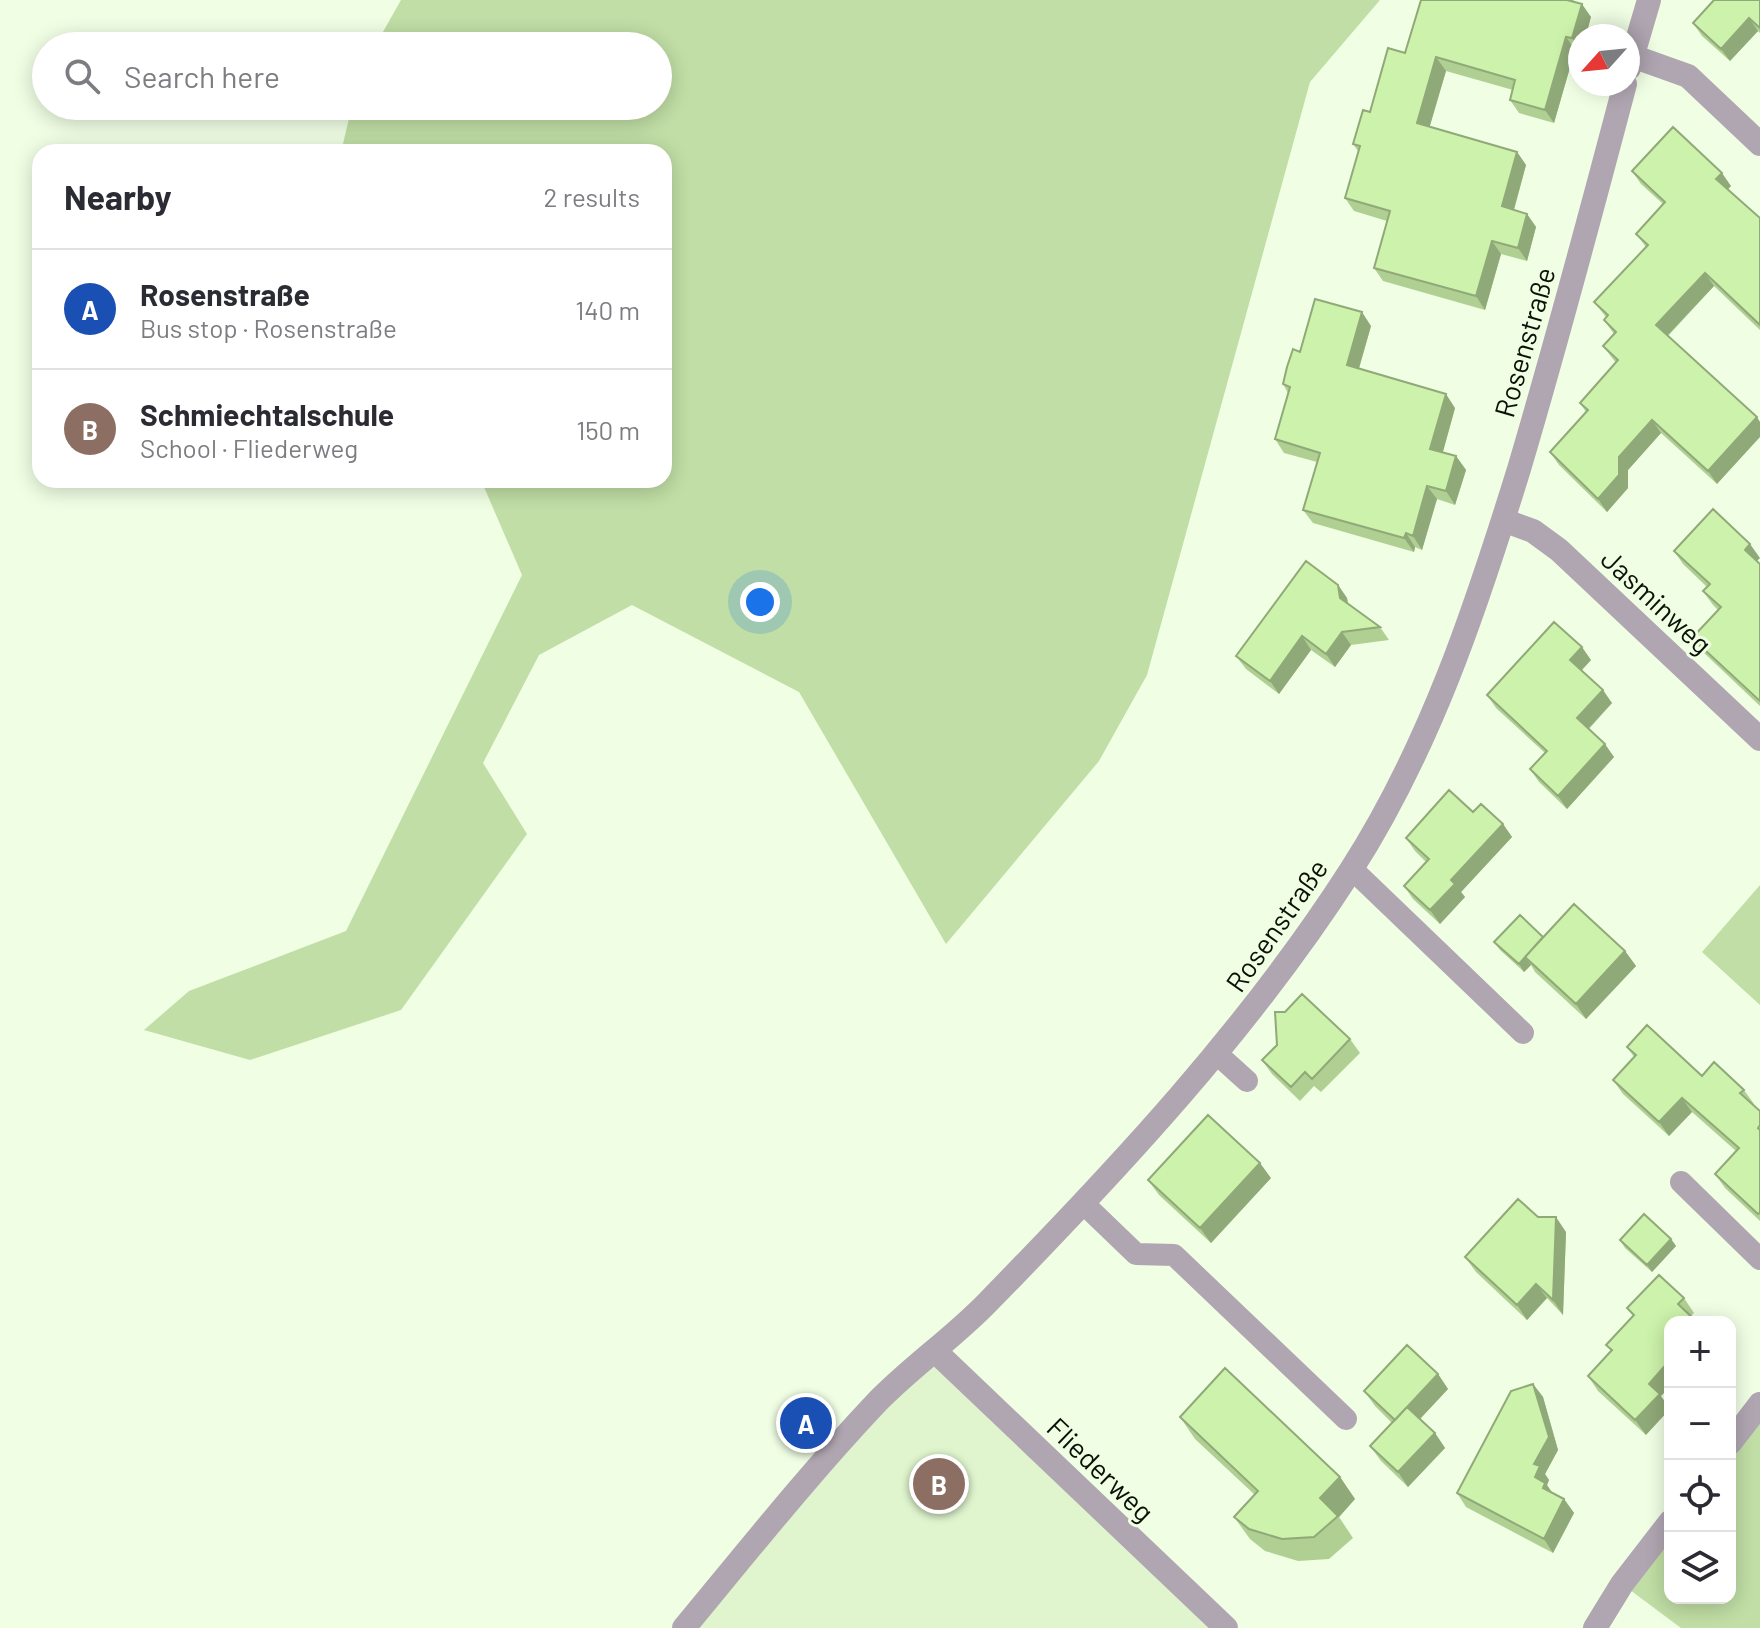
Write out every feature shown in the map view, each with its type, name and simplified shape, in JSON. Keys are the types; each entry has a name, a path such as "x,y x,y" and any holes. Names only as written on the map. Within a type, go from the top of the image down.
{"street":[{"path":"1640,30 1649,0"},
{"path":"1640,65 1688,76 1760,144"},
{"name":"Rosenstraße","path":"684,1628 830,1453 881,1398 935,1351 1083,1203 1250,1015 1352,869 1409,768 1440,701 1503,520 1560,332 1622,96"},
{"name":"Jasminweg","path":"1503,520 1533,531 1559,550 1760,739"},
{"name":"Fliederweg","path":"935,1351 1226,1628"},
{"path":"1736,1435 1760,1404"},
{"path":"1595,1628 1622,1584 1664,1530"}],"lane":[{"path":"1352,869 1523,1033"},
{"path":"1216,1053 1247,1081"},
{"path":"1681,1182 1760,1259"},
{"path":"1083,1203 1136,1254 1174,1255 1346,1419"}],"shaded area":[{"path":"401,0 1380,0 1310,82 1147,675 1099,761 946,944 799,692 632,605 539,655 483,763 527,834 401,1010 250,1060 144,1030 189,991 346,931 522,575 484,488 672,488 672,144 343,144 349,120 672,120 672,32 383,32"},
{"path":"1760,885 1760,1005 1702,952"},
{"path":"935,1351 1226,1628 684,1628"},
{"path":"1760,1404 1760,1628 1681,1628 1622,1584 1664,1530 1664,1604 1736,1604 1736,1435"}],"building":[{"path":"1421,0 1567,0 1582,4 1576,24 1568,24 1568,37 1545,110 1510,100 1515,80 1436,57 1417,123 1517,152 1502,206 1527,214 1518,248 1492,241 1476,296 1374,268 1390,211 1345,198 1360,146 1353,144 1363,110 1370,112 1388,48 1405,53"},
{"path":"1714,0 1760,0 1760,28 1749,18 1721,49 1693,23"},
{"path":"1673,127 1722,173 1716,179 1760,218 1760,325 1705,273 1656,325 1757,417 1708,471 1652,420 1619,457 1619,475 1598,499 1550,452 1588,410 1580,403 1618,360 1603,346 1616,332 1604,320 1608,315 1594,302 1648,245 1636,234 1665,202 1632,171"},
{"path":"1315,299 1362,312 1347,365 1446,394 1430,449 1456,456 1446,491 1427,486 1413,536 1406,533 1404,538 1303,510 1320,453 1275,439 1290,387 1283,384 1287,367 1293,349 1300,352"},
{"path":"1713,509 1750,544 1745,550 1760,564 1760,701 1692,638 1721,607 1703,591 1710,584 1674,551"},
{"path":"1306,561 1338,585 1340,598 1380,627 1342,632 1326,654 1302,636 1270,681 1236,656"},
{"path":"1554,622 1582,647 1570,660 1603,690 1577,718 1605,744 1558,796 1530,769 1547,751 1487,695"},
{"path":"1449,790 1473,812 1481,804 1503,824 1451,880 1455,884 1430,910 1404,886 1429,859 1406,838"},
{"path":"1574,904 1625,951 1576,1004 1525,957"},
{"path":"1520,915 1543,937 1519,964 1494,942"},
{"path":"1302,994 1350,1039 1312,1079 1305,1072 1291,1087 1262,1060 1277,1045 1275,1012 1285,1012"},
{"path":"1647,1025 1702,1076 1714,1062 1744,1090 1740,1093 1760,1111 1760,1213 1715,1174 1739,1148 1682,1098 1659,1122 1613,1080 1636,1055 1627,1047"},
{"path":"1208,1115 1260,1163 1200,1228 1148,1180"},
{"path":"1518,1199 1538,1217 1556,1217 1553,1300 1536,1284 1517,1305 1465,1257"},
{"path":"1644,1214 1671,1239 1647,1265 1620,1240"},
{"path":"1659,1275 1684,1298 1678,1304 1691,1316 1664,1316 1664,1367 1649,1384 1660,1394 1635,1420 1588,1376 1612,1350 1606,1345 1634,1315 1627,1308"},
{"path":"1407,1345 1438,1374 1395,1420 1364,1391"},
{"path":"1225,1368 1340,1477 1320,1498 1338,1516 1314,1537 1282,1539 1249,1529 1234,1517 1258,1491 1180,1417"},
{"path":"1533,1384 1549,1437 1534,1464 1540,1466 1535,1477 1545,1483 1543,1488 1564,1499 1544,1539 1457,1493 1511,1391"},
{"path":"1407,1407 1435,1433 1398,1472 1370,1446"}],"place":[{"name":"Rosenstraße","path":"806,1423"},
{"name":"Schmiechtalschule","path":"939,1484"}]}
